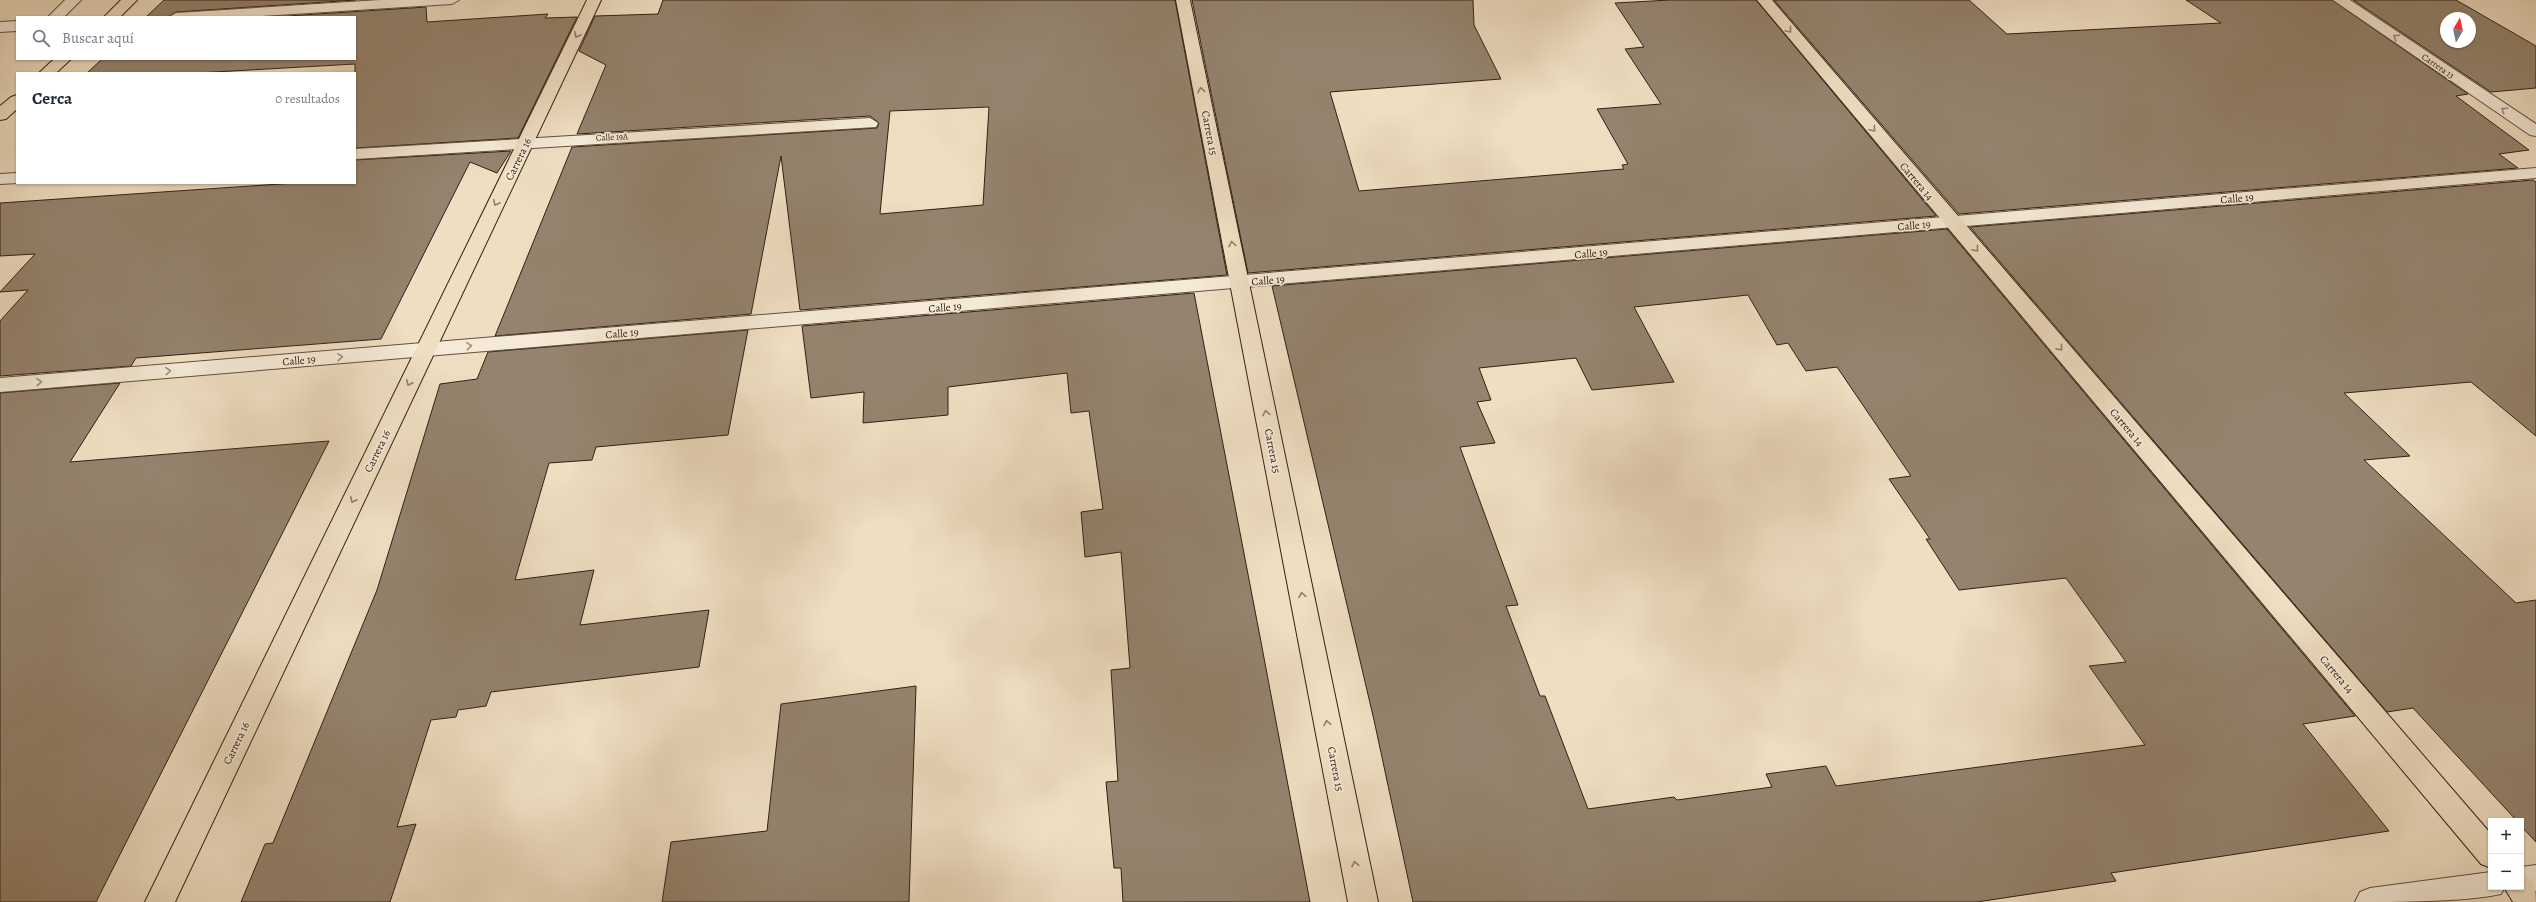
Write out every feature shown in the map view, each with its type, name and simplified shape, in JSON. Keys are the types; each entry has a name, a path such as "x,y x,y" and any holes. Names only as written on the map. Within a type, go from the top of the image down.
{"main road":[{"path":"111,16 130,0"},
{"name":"Carrera 16","path":"160,902 594,0"},
{"name":"Carrera 15","path":"1183,0 1363,902"},
{"name":"Carrera 14","path":"1764,0 2490,854"},
{"path":"48,72 62,60"},
{"path":"0,115 16,101"},
{"path":"2521,890 2531,902"}],"street":[{"path":"56,16 74,0"},
{"path":"192,16 452,0"},
{"name":"Carrera 13","path":"2340,0 2536,131"},
{"path":"0,27 16,26"},
{"name":"Calle 19A","path":"356,154 526,142 870,124"},
{"name":"Calle 19","path":"0,385 1240,283 2536,173"},
{"path":"0,179 16,178"},
{"path":"2524,880 2536,878"},
{"path":"2370,902 2488,885"}],"building":[{"path":"164,0 356,0 176,12 170,16 147,16"},
{"path":"663,0 1175,0 1227,275 800,310 781,156 751,314 495,336 572,147 877,128 879,123 870,116 577,134 606,65 579,51 595,16 658,14","holes":["989,107 983,205 880,214 890,111"]},
{"path":"1192,0 1473,0 1474,25 1501,79 1330,92 1359,191 1624,169 1622,165 1628,164 1597,109 1661,104 1625,49 1644,47 1615,3 1670,0 1756,0 1936,216 1248,273"},
{"path":"1774,0 1969,0 2007,34 2221,23 2186,0 2332,0 2468,94 2456,96 2529,150 2499,154 2518,168 1959,214"},
{"path":"2353,0 2456,0 2536,46 2536,88 2491,92"},
{"path":"426,7 427,22 548,14 545,18 577,17 518,138 356,148 355,64 215,72 88,72 101,60 356,60 356,16 287,16"},
{"path":"511,151 497,173 470,162 381,339 136,358 131,366 0,376 0,321 28,290 0,292 35,254 0,256 0,203 280,184 356,184 356,160"},
{"path":"2533,180 2536,182 2536,436 2471,382 2344,393 2410,456 2364,460 2516,603 2536,600 2536,842 2524,829 2524,818 2514,818 2413,708 2387,712 1970,227"},
{"path":"1947,229 2355,716 2303,724 2389,831 2111,873 2116,881 1977,902 1413,902 1374,720 1272,286","holes":["1748,295 1777,345 1788,343 1806,371 1837,367 1911,476 1889,479 1930,539 1926,539 1959,590 2066,578 2126,662 2089,666 2145,745 1836,786 1826,766 1766,774 1772,787 1677,800 1674,797 1588,809 1545,696 1540,696 1506,606 1518,605 1460,447 1495,443 1477,402 1491,400 1479,368 1576,358 1592,390 1674,382 1634,307"]},
{"path":"1194,293 1310,902 1123,902 1121,868 1114,868 1106,782 1118,781 1111,670 1130,668 1121,552 1085,557 1081,512 1103,509 1089,411 1071,413 1067,373 948,387 948,415 863,423 864,392 811,398 802,326"},
{"path":"748,330 728,435 596,447 592,460 549,463 515,580 594,570 580,625 709,610 699,667 491,692 486,706 458,710 456,717 431,720 397,827 416,824 390,902 241,902 265,844 273,843 377,590 440,384 477,379 488,352"},
{"path":"120,383 70,462 329,441 96,902 0,902 0,393"},
{"path":"916,686 909,902 662,902 671,842 767,831 781,704"}]}
